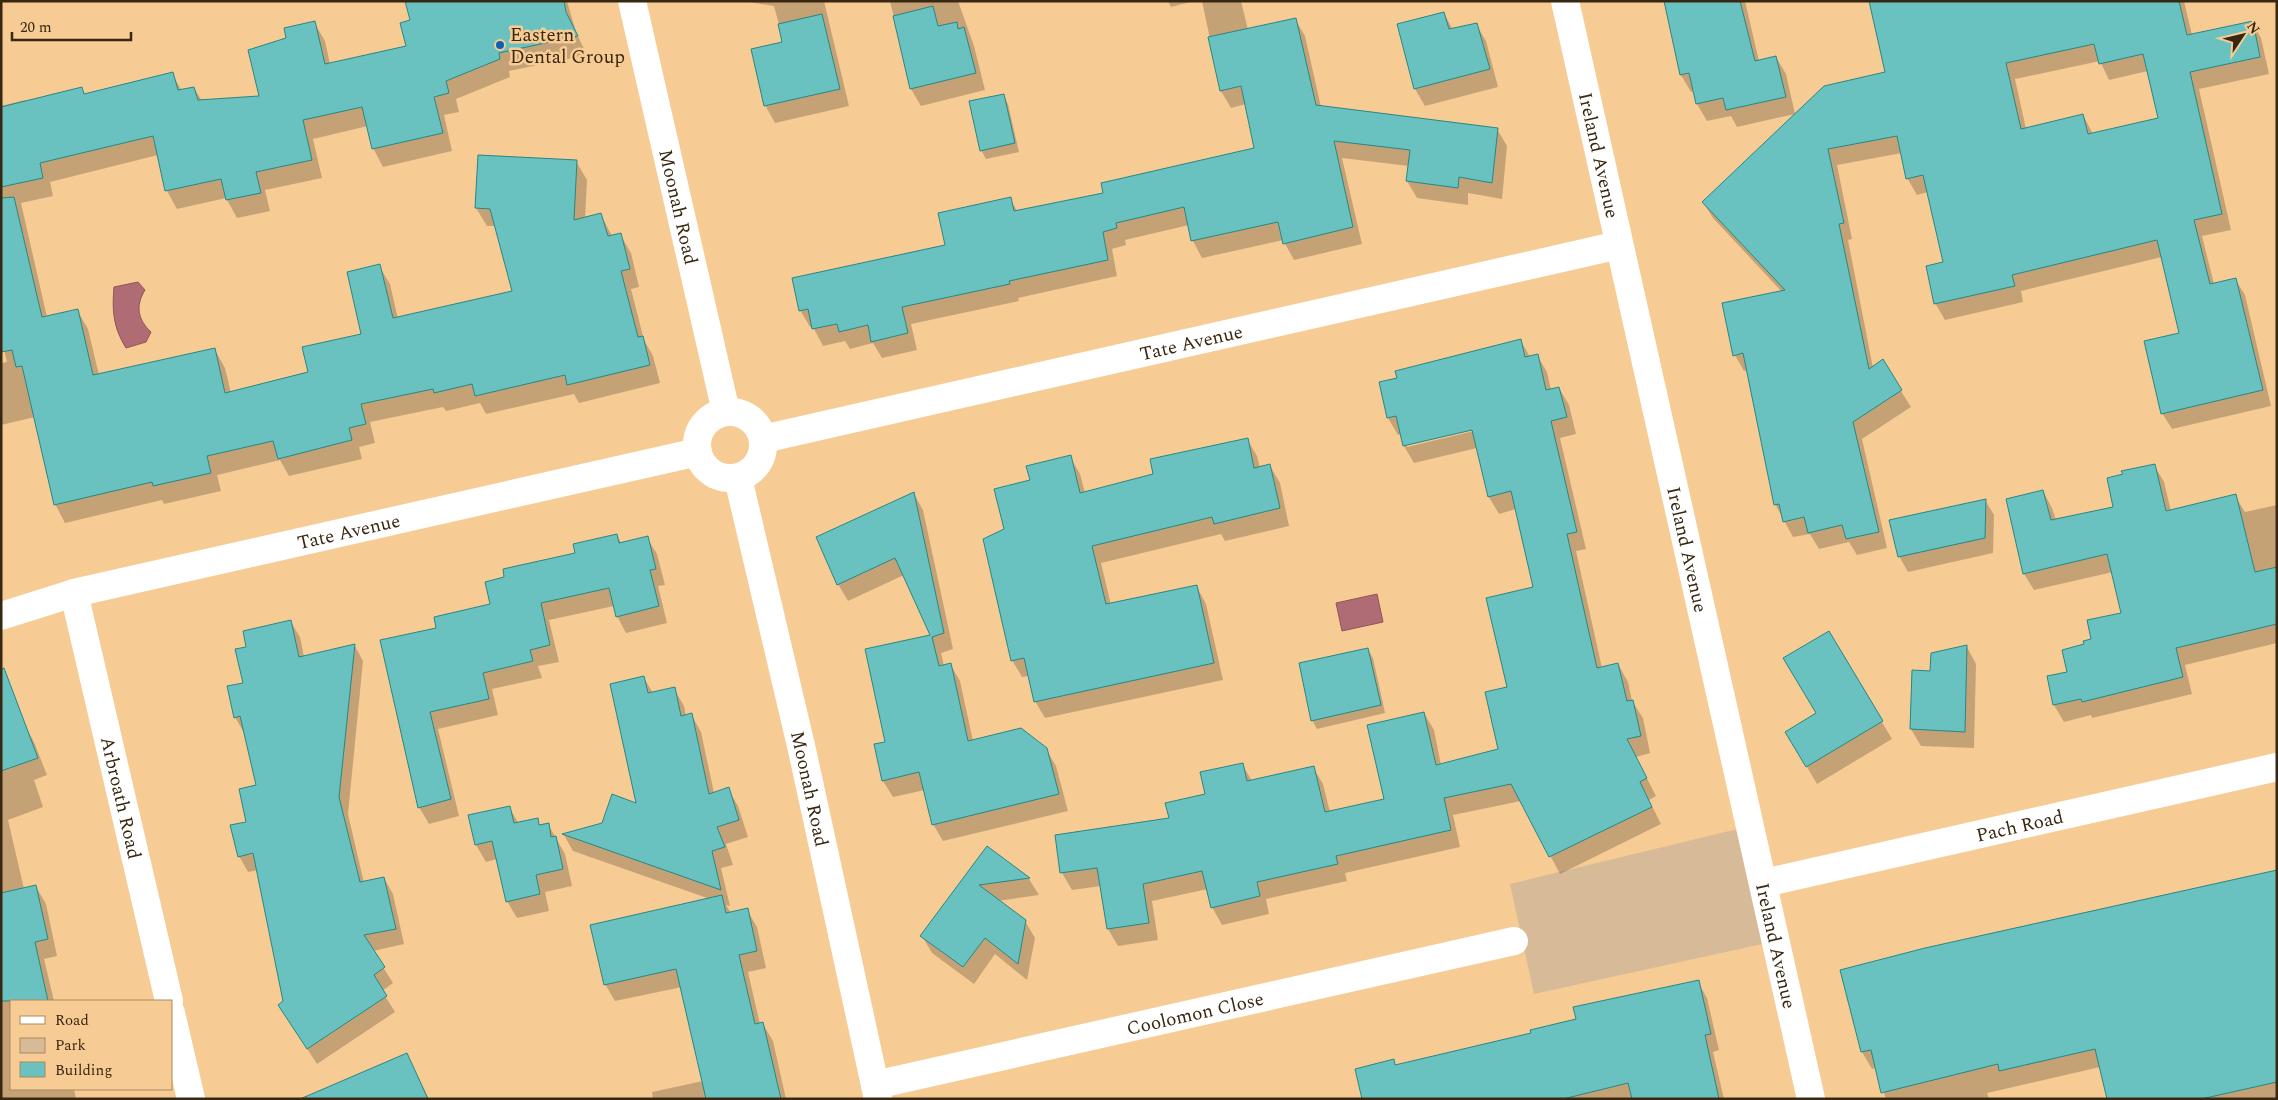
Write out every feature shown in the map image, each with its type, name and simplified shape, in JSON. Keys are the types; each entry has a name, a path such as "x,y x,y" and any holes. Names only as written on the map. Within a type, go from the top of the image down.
{"street":[{"name":"Moonah Road","path":"632,1 726,412"},
{"name":"Ireland Avenue","path":"1565,1 1812,1099"},
{"name":"Tate Avenue","path":"763,439 1619,245"},
{"path":"726,412 739,413 749,418 757,425 763,439 762,457 757,466 738,478 727,479 716,476 707,470 698,452 697,438 701,428 708,420 726,412"},
{"name":"Tate Avenue","path":"1,616 74,593 698,452"},
{"name":"Moonah Road","path":"738,478 802,750 876,1092"},
{"name":"Arbroath Road","path":"74,593 168,1000"},
{"name":"Pach Road","path":"1764,883 2277,766"},
{"name":"Coolomon Close","path":"876,1092 1514,941"},
{"path":"172,1017 191,1099"}],"green space":[{"path":"1750,826 1776,941 1534,994 1510,884"}],"shaded area":[{"path":"138,282 145,290 140,302 139,312 143,323 151,332 146,342 126,348 118,333 114,318 114,287"},
{"path":"1377,594 1383,622 1342,631 1336,603"}],"building":[{"path":"405,1 564,1 566,12 578,36 499,53 500,59 446,81 449,93 434,97 443,133 372,149 362,107 303,120 312,160 256,172 261,193 226,200 221,179 165,191 153,136 40,163 43,178 1,187 1,107 82,87 84,94 173,72 178,90 194,87 198,100 259,96 248,50 286,38 284,28 315,21 325,64 406,46 400,23 410,20"},
{"path":"1664,1 1740,1 1755,61 1776,56 1786,97 1726,110 1723,98 1696,104 1689,73 1680,75"},
{"path":"1869,1 2179,1 2187,35 2253,21 2260,57 2190,72 2222,214 2194,220 2210,284 2236,278 2263,390 2161,414 2144,341 2179,333 2157,240 2012,275 2015,286 1934,304 1926,266 1943,262 1923,175 1906,179 1897,136 1828,149 1844,223 1839,224 1869,369 1883,359 1902,390 1853,422 1879,532 1846,539 1842,525 1808,533 1804,517 1783,522 1779,504 1774,505 1743,353 1733,356 1722,303 1785,290 1702,202 1824,86 1885,72","holes":["2094,44 2099,64 2143,54 2158,118 2088,134 2083,114 2021,129 2006,63"]},
{"path":"933,6 938,26 957,22 958,29 964,27 976,73 910,89 893,16"},
{"path":"1444,12 1449,29 1477,23 1490,69 1414,89 1397,24"},
{"path":"822,14 840,89 764,106 751,49 782,42 778,24"},
{"path":"1296,18 1316,105 1498,128 1492,183 1459,177 1458,188 1406,181 1410,150 1334,141 1353,227 1283,244 1278,222 1191,241 1184,207 1116,223 1117,228 1103,232 1108,260 1009,281 1010,284 902,307 908,333 871,342 868,325 839,332 837,324 812,329 808,309 799,311 792,278 945,245 938,213 1011,197 1014,211 1103,193 1101,183 1254,148 1241,86 1220,91 1208,37"},
{"path":"1004,94 1015,143 980,151 969,101"},
{"path":"478,155 577,160 574,220 601,213 608,236 621,233 630,269 621,271 638,337 643,336 650,365 567,385 565,375 475,396 472,384 434,393 433,389 361,404 366,424 349,428 352,440 278,459 273,441 207,456 211,473 153,486 152,482 54,505 22,366 16,367 12,350 1,352 1,198 14,197 42,317 78,309 93,375 215,348 225,393 308,372 302,347 361,334 347,272 380,264 393,318 512,291 490,209 475,208"},
{"path":"1521,339 1525,357 1538,354 1546,390 1559,387 1567,417 1551,421 1577,532 1567,534 1597,668 1618,663 1627,701 1633,700 1641,736 1627,739 1647,778 1640,782 1652,807 1549,857 1511,784 1444,798 1451,830 1336,856 1338,864 1257,882 1260,896 1211,908 1202,871 1143,884 1149,923 1107,929 1097,868 1060,873 1055,835 1169,818 1165,803 1205,794 1200,772 1243,763 1247,781 1314,766 1325,812 1384,799 1367,725 1424,712 1436,765 1498,749 1485,692 1507,687 1486,598 1533,587 1511,491 1488,497 1472,430 1403,446 1396,416 1387,418 1379,382 1397,378 1395,371"},
{"path":"1248,438 1254,468 1270,464 1280,508 1214,524 1212,517 1092,546 1106,604 1197,585 1214,663 1034,702 1024,658 1011,661 983,539 1004,529 994,489 1030,480 1026,466 1071,455 1080,493 1153,474 1150,459"},
{"path":"2155,464 2166,511 2236,494 2255,572 2277,567 2277,624 2176,648 2183,677 2082,702 2081,699 2053,705 2047,676 2067,672 2062,650 2084,644 2083,641 2091,639 2087,620 2121,613 2107,554 2023,574 2006,499 2043,490 2051,520 2113,507 2107,478 2123,474 2121,471"},
{"path":"914,492 944,633 932,637 939,666 951,663 968,741 1021,728 1047,748 1059,794 932,825 919,772 882,781 874,744 885,742 865,649 930,635 895,558 837,585 816,537"},
{"path":"1986,499 1985,538 1898,557 1889,520"},
{"path":"617,534 619,543 648,536 656,569 650,570 659,606 616,617 609,588 541,603 550,645 530,650 533,661 483,673 489,699 430,712 451,799 418,808 380,640 436,628 434,617 490,604 485,582 504,577 503,569 575,553 573,544"},
{"path":"291,620 299,657 355,644 339,797 360,882 384,877 396,929 364,935 385,967 374,975 387,996 307,1049 278,1005 283,1001 253,853 238,857 230,825 246,822 239,789 256,785 240,716 234,718 227,686 243,683 235,649 246,647 243,631"},
{"path":"1829,631 1883,721 1806,767 1785,732 1816,713 1783,658"},
{"path":"1967,645 1965,732 1910,729 1912,670 1930,671 1931,653"},
{"path":"1368,648 1381,705 1311,721 1299,663"},
{"path":"4,668 38,758 1,771 1,669"},
{"path":"644,676 648,693 675,687 681,716 692,713 709,794 729,787 739,820 717,827 725,847 712,851 721,890 562,834 602,823 612,794 636,803 610,684"},
{"path":"510,806 514,823 538,818 539,825 549,823 551,837 556,836 563,869 536,875 540,894 506,902 492,841 475,845 468,815"},
{"path":"987,846 1030,878 979,885 1026,920 1018,964 985,938 963,967 920,936"},
{"path":"2277,870 2277,1082 2201,1099 2107,1099 2095,1049 1999,1071 1998,1064 1881,1093 1871,1050 1861,1052 1840,970 1925,948"},
{"path":"36,885 48,939 35,942 48,1000 1,1001 1,893"},
{"path":"722,895 726,913 748,908 757,951 739,955 755,1024 763,1022 781,1099 706,1099 676,969 604,985 590,925"},
{"path":"1699,980 1711,1034 1705,1035 1719,1099 1632,1099 1628,1083 1563,1099 1362,1099 1355,1069 1394,1059 1395,1065 1531,1033 1530,1030 1576,1019 1573,1007"},
{"path":"407,1053 428,1099 300,1099"}],"place":[{"name":"Eastern Dental Group","path":"500,45"}]}
